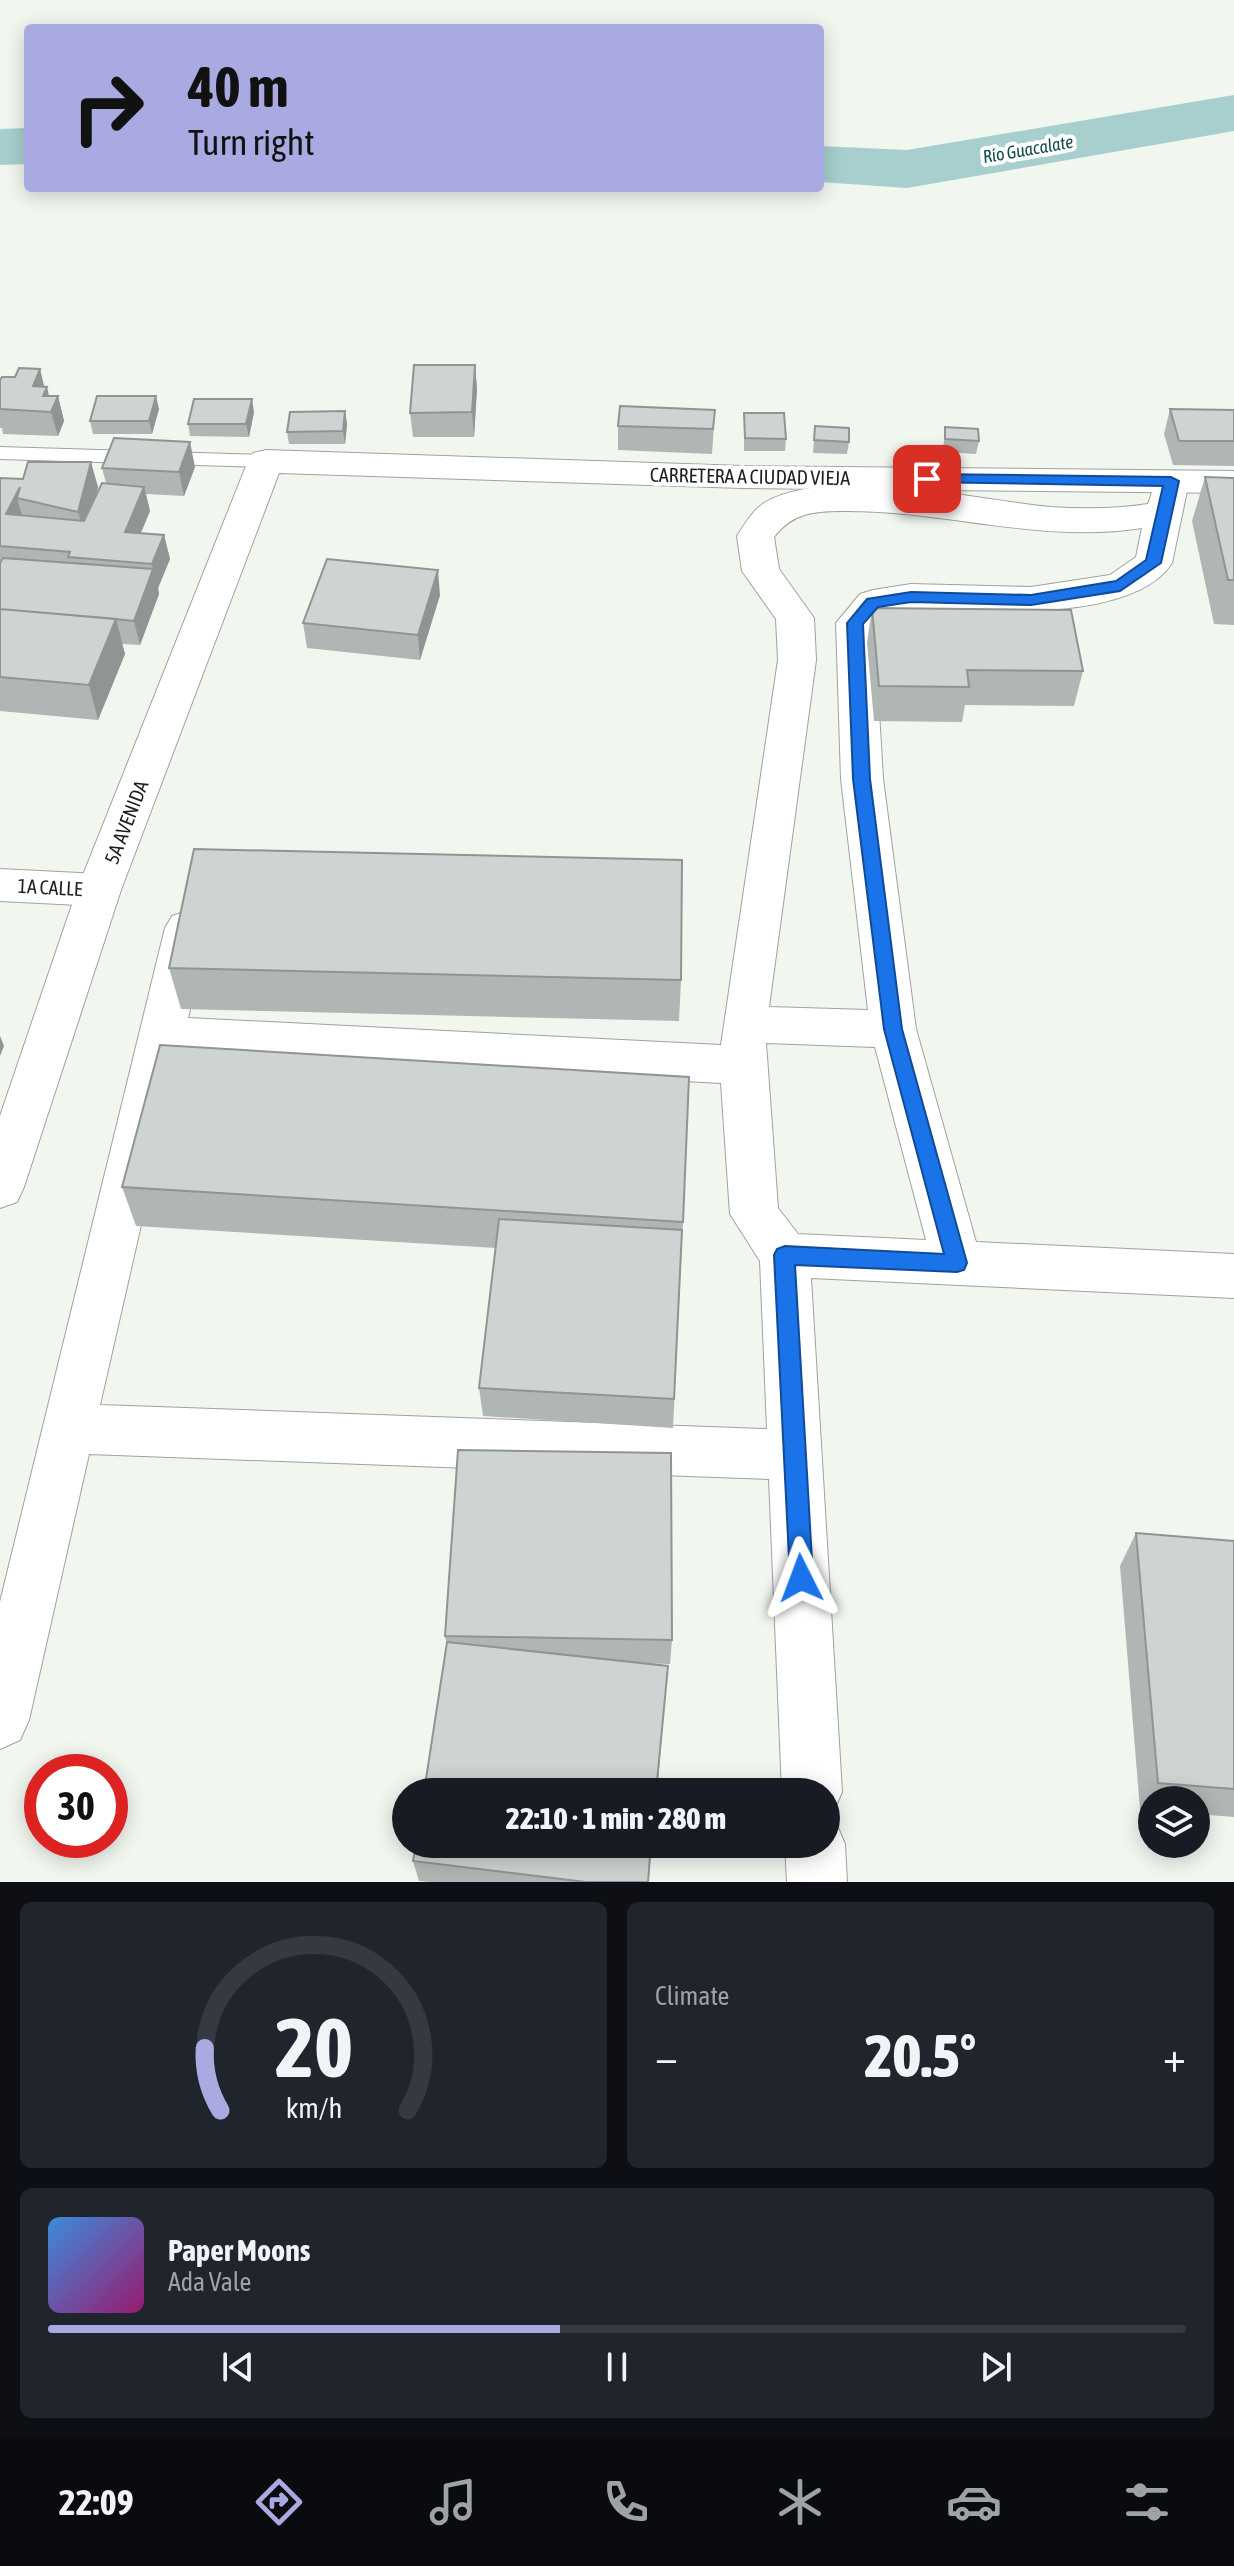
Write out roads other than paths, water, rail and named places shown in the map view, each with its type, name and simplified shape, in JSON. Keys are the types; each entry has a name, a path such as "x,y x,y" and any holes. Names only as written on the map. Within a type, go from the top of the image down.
{"street":[{"name":"CARRETERA A CIUDAD VIEJA","path":"266,461 743,477 1168,497 1234,482"},
{"name":"5A AVENIDA","path":"0,1187 99,890 266,461"},
{"path":"957,1263 893,1029 862,779 855,623 873,603 911,597 1031,600 1120,586 1153,563 1168,497"},
{"path":"811,1778 785,1255 754,1214 743,1044 797,660 795,618 761,571 755,536 777,511 817,499 892,500 1084,521 1131,520 1168,497"},
{"path":"0,1720 198,882"},
{"name":"1A CALLE","path":"0,885 99,890"},
{"path":"162,1035 743,1044 893,1029"},
{"path":"785,1255 1234,1276"},
{"path":"70,1429 795,1455"},
{"path":"816,1858 817,1882"}],"lane":[{"path":"0,453 266,461"}],"waterway":[{"name":"Río Guacalate","path":"824,164 907,169 1234,113"},
{"name":"Río Guacalate","path":"0,147 24,146"}]}
